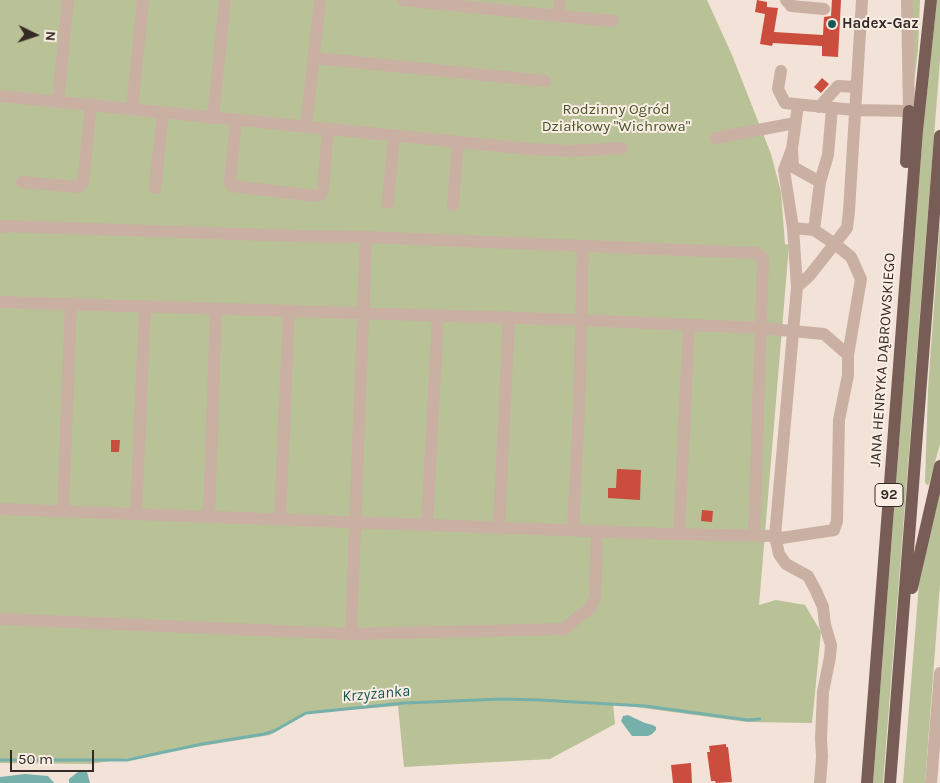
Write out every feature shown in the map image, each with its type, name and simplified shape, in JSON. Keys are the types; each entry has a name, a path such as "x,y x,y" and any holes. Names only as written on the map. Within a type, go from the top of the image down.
{"main road":[{"name":"JANA HENRYKA DĄBROWSKIEGO","path":"867,783 911,207 931,0"},
{"path":"909,111 906,161 911,207"},
{"name":"92","path":"890,783 940,136"},
{"path":"901,639 940,466"}],"street":[{"path":"58,101 68,0"},
{"path":"132,109 143,0"},
{"path":"213,118 225,0"},
{"path":"306,127 320,0"},
{"path":"403,0 613,21"},
{"path":"559,16 560,0"},
{"path":"786,0 791,6 824,9"},
{"path":"797,287 810,275 847,228 850,211 854,110 862,0"},
{"path":"781,71 778,89 785,103 854,110 909,111 907,0"},
{"path":"314,58 545,81"},
{"path":"814,230 820,182 828,154 825,108 838,86 856,87"},
{"path":"0,96 529,149 573,151 622,148"},
{"path":"22,182 78,187 83,183 91,104"},
{"path":"798,105 792,149 793,167 820,182"},
{"path":"155,188 163,112"},
{"path":"236,120 230,182 232,186 316,196 321,195 323,190 328,129"},
{"path":"716,138 796,123"},
{"path":"388,203 394,136"},
{"path":"453,205 458,143"},
{"path":"792,149 784,170 793,228 797,287 775,538 779,554 786,564 808,576 816,591 822,607 830,645 830,657 823,692 820,783"},
{"path":"0,228 5,226 366,237 757,253 763,258 754,536"},
{"path":"0,509 775,538 834,530 836,521 839,420 848,375 848,355 861,279 851,257 834,244 814,230 793,228"},
{"path":"351,634 366,237"},
{"path":"573,530 582,320 580,313 583,246"},
{"path":"0,302 509,317 793,330 824,334 848,355"},
{"path":"63,512 71,304"},
{"path":"136,514 145,306"},
{"path":"209,517 216,308"},
{"path":"280,519 289,310"},
{"path":"427,525 438,315"},
{"path":"500,527 509,317"},
{"path":"679,533 689,324"},
{"path":"0,619 351,634 565,630 579,616 590,610 595,598 597,531"},
{"path":"931,783 940,673"}],"green space":[{"name":"Rodzinny Ogród Działkowy \"Wichrowa\"","path":"0,0 707,0 732,55 771,154 781,192 785,244 789,245 759,605 776,600 805,605 821,632 812,723 747,722 613,704 615,724 550,759 404,767 398,706 307,713 270,735 91,764 0,763"},
{"path":"911,0 920,0 918,51 914,82"},
{"path":"937,0 940,0 940,60 883,783 873,783 923,131"},
{"path":"940,222 940,444 929,484 927,485 925,482 928,389"},
{"path":"940,487 940,584 925,783 903,783 919,584"}],"water":[{"path":"628,715 653,725 656,727 656,730 648,736 632,736 621,721 623,716"},
{"path":"78,772 87,772 90,783 69,783 69,779"},
{"path":"25,774 48,776 54,783 0,783 0,777"}],"building":[{"name":"Hadex-Gaz","path":"757,0 767,2 767,7 778,8 774,32 823,35 824,17 831,16 832,0 841,0 838,57 822,56 822,46 773,43 772,46 760,44 765,14 755,12"},
{"path":"822,78 829,84 821,93 814,87"},
{"path":"111,440 120,440 119,452 111,452"},
{"path":"617,469 641,470 640,500 608,498 608,488 616,488"},
{"path":"702,510 713,511 712,522 701,521"},
{"path":"726,744 726,747 728,747 732,782 716,783 711,781 707,752 710,752 709,746"},
{"path":"691,763 692,783 673,783 671,765"}],"waterway":[{"name":"Krzyżanka","path":"0,760 127,760 202,744 264,734 274,731 306,713 405,703 502,699 540,700 645,706 748,720 760,719"}],"place":[{"name":"Hadex-Gaz","path":"832,24"}]}
